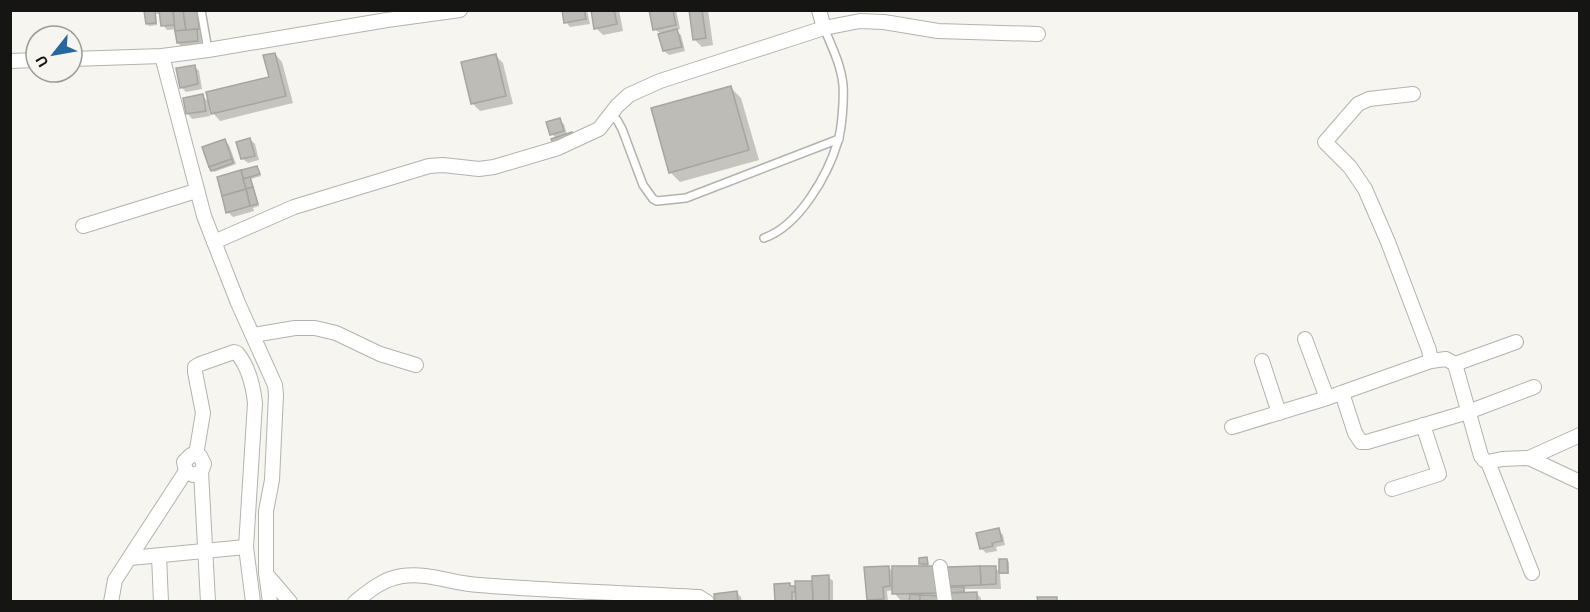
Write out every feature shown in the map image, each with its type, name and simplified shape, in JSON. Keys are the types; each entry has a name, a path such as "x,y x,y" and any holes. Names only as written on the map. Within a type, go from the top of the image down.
{"street":[{"path":"84,59 162,56 208,50 386,15 460,10"},
{"path":"819,10 824,28"},
{"path":"214,242 294,207 429,166 443,165 478,169 558,148 599,129 629,95 660,81 824,28 860,21 884,22 938,31 1038,34"},
{"path":"162,56 196,191 238,303 272,377 276,395 272,480 266,511 266,573 270,602"},
{"path":"1413,94 1369,99 1358,104 1325,142 1350,166 1365,189 1429,350 1431,362"},
{"path":"83,226 196,191"},
{"path":"253,336 295,328 315,328 336,333 380,354 416,365"},
{"path":"1305,339 1328,398"},
{"path":"1455,364 1516,342"},
{"path":"196,455 203,413 195,367 212,359 237,352 248,372 254,390 255,403 246,547 254,602"},
{"path":"1232,427 1446,359 1455,364 1481,456 1488,462 1532,573"},
{"path":"1262,361 1279,413"},
{"path":"1342,393 1355,433 1361,442 1367,442 1468,412 1534,387"},
{"path":"1392,489 1439,474 1423,425"},
{"path":"1488,462 1529,458 1580,435"},
{"path":"111,602 113,586 186,471 184,462 191,455 200,456 204,464 201,472 208,602"},
{"path":"1529,458 1580,482"},
{"path":"186,471 193,475 201,472"},
{"path":"130,558 246,547"},
{"path":"159,556 161,602"},
{"path":"940,567 945,602"},
{"path":"266,573 290,602"},
{"path":"354,602 383,581 405,576 433,575 476,585 699,597 707,602"}],"lane":[{"path":"201,10 208,50"},
{"path":"764,238 788,224 806,204 824,175 839,139 843,88 840,69 824,28"},
{"path":"611,116 617,120 622,129 643,185 652,199 657,201 686,198 839,139"}],"building":[{"path":"155,10 156,23 146,24 144,11"},
{"path":"159,10 173,10 175,25 161,26"},
{"path":"173,10 183,10 186,30 175,31"},
{"path":"183,10 197,10 199,29 186,30"},
{"path":"562,10 584,10 586,19 564,23"},
{"path":"591,10 614,10 617,24 594,29"},
{"path":"649,10 673,10 676,25 653,30"},
{"path":"689,10 702,10 706,38 693,40"},
{"path":"197,29 198,41 177,43 175,31"},
{"path":"677,29 682,47 663,51 658,34"},
{"path":"275,53 286,96 211,114 206,92 269,77 263,55"},
{"path":"496,54 506,96 471,104 461,62"},
{"path":"195,65 198,84 180,88 176,68"},
{"path":"731,86 749,150 669,173 651,108"},
{"path":"203,94 206,111 186,114 183,98"},
{"path":"560,118 564,131 550,135 546,122"},
{"path":"572,132 573,136 553,143 551,139"},
{"path":"250,138 255,156 241,159 236,142"},
{"path":"225,139 232,159 209,167 202,147"},
{"path":"232,159 233,163 211,171 209,167"},
{"path":"257,166 260,174 243,179 241,170"},
{"path":"241,170 246,189 222,196 217,177"},
{"path":"250,177 253,187 246,189 243,179"},
{"path":"253,187 258,204 250,206 246,189"},
{"path":"246,189 250,206 226,213 222,196"},
{"path":"999,528 1002,541 980,549 976,533"},
{"path":"927,557 928,564 919,564 919,558"},
{"path":"999,559 1007,559 1008,573 999,573"},
{"path":"889,566 890,586 883,587 884,599 867,600 864,567"},
{"path":"892,566 934,566 938,593 892,594"},
{"path":"980,566 996,566 996,584 981,585"},
{"path":"980,566 981,585 948,586 947,567"},
{"path":"829,575 829,602 813,602 812,576"},
{"path":"795,581 812,581 813,602 796,602"},
{"path":"790,583 790,586 795,586 795,592 792,592 792,602 775,602 774,584"},
{"path":"948,587 964,587 964,592 949,593"},
{"path":"737,591 738,602 715,602 714,594"},
{"path":"977,592 977,602 949,602 949,593"},
{"path":"910,594 920,595 920,602 909,602"},
{"path":"920,595 943,596 942,602 920,602"},
{"path":"1037,597 1057,597 1057,602 1038,602"}]}
